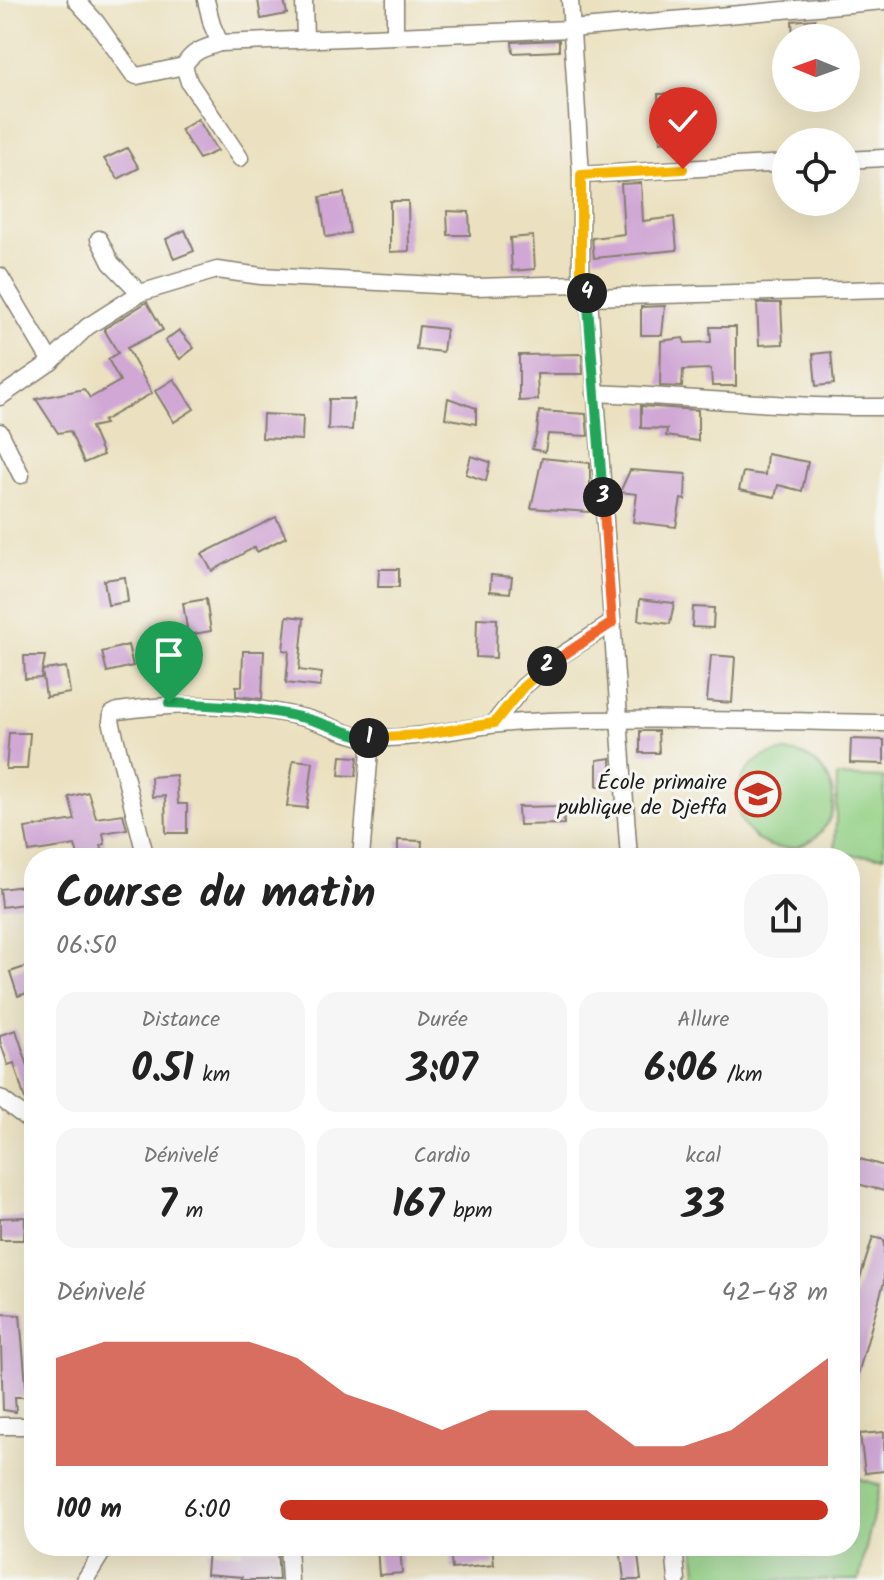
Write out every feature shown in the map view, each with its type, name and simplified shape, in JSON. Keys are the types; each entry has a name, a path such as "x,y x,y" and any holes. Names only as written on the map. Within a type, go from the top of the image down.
{"street":[{"path":"76,0 137,76 184,66 200,49 220,43 571,29 884,1"},
{"path":"206,0 220,43"},
{"path":"304,0 305,39"},
{"path":"395,0 395,36"},
{"path":"570,0 585,291 628,848"},
{"path":"184,66 189,82 240,158"},
{"path":"860,159 884,158"},
{"path":"581,175 772,164"},
{"path":"99,239 111,263 140,293"},
{"path":"0,397 51,362 87,327 140,293 217,270 261,276 585,291 884,289"},
{"path":"0,276 51,362"},
{"path":"595,393 813,408 884,407"},
{"path":"0,432 21,475"},
{"path":"494,723 523,687 560,656 612,623"},
{"path":"143,848 111,721 112,714 118,711 169,703 235,706 308,719 371,738 419,735 494,723 618,718 884,723"},
{"path":"362,848 371,738"},
{"path":"0,1098 24,1116"},
{"path":"0,1426 24,1426"},
{"path":"85,1580 100,1556"},
{"path":"289,1556 290,1580"},
{"path":"675,1556 677,1580"}],"green space":[{"path":"785,752 803,756 819,766 829,782 833,800 829,818 819,834 803,844 785,848 767,844 751,834 741,818 737,800 741,782 751,766 767,756"},
{"path":"837,776 884,778 884,856 860,856 860,848 835,848"},
{"path":"860,1479 880,1485 859,1580 698,1580 695,1556 860,1556"}],"building":[{"path":"258,0 284,0 287,14 261,19"},
{"path":"815,19 816,24 792,24 792,21"},
{"path":"559,40 559,51 513,53 512,42"},
{"path":"658,94 675,94 677,140 660,142"},
{"path":"198,119 217,151 199,159 181,130"},
{"path":"127,148 139,168 118,179 104,159"},
{"path":"641,183 643,221 674,217 677,250 594,258 592,238 624,234 621,184"},
{"path":"344,193 350,233 326,237 320,197"},
{"path":"390,201 408,201 409,251 390,252"},
{"path":"447,211 469,212 470,235 448,235"},
{"path":"185,230 194,251 174,259 166,239"},
{"path":"533,236 535,269 512,271 510,238"},
{"path":"147,302 163,330 127,348 152,393 103,421 105,424 91,427 103,455 84,463 70,431 58,433 36,399 84,389 90,398 120,381 108,359 118,353 104,329"},
{"path":"757,303 781,303 783,344 759,345"},
{"path":"665,306 662,335 641,335 641,307"},
{"path":"419,326 446,329 443,352 416,349"},
{"path":"710,327 736,327 736,386 712,386 711,369 683,370 682,387 660,386 661,341 683,338 685,343 711,342"},
{"path":"179,330 194,348 180,359 165,341"},
{"path":"831,352 834,384 816,386 813,354"},
{"path":"582,354 583,374 537,374 538,400 519,401 519,355"},
{"path":"174,379 194,409 174,422 155,391"},
{"path":"448,398 476,408 476,424 445,418"},
{"path":"329,399 354,399 352,430 328,429"},
{"path":"641,406 698,410 698,441 666,436 667,429 641,428"},
{"path":"539,411 586,414 588,436 548,434 545,452 532,449"},
{"path":"263,414 303,416 302,440 262,438"},
{"path":"767,454 808,462 802,491 778,485 775,497 739,490 743,472 765,475"},
{"path":"471,456 490,462 486,481 466,474"},
{"path":"542,458 590,463 590,512 531,508"},
{"path":"630,470 686,474 685,500 681,499 676,527 633,522 637,494 620,492"},
{"path":"276,517 286,537 257,552 255,547 212,571 202,554"},
{"path":"379,569 399,569 399,587 378,587"},
{"path":"491,575 512,577 510,593 490,591"},
{"path":"125,577 128,602 108,605 104,580"},
{"path":"206,599 211,631 188,635 183,603"},
{"path":"640,599 674,603 670,624 638,620"},
{"path":"693,607 714,608 713,628 692,627"},
{"path":"287,616 304,618 299,670 322,673 320,687 286,683 289,651 283,650"},
{"path":"477,618 497,619 496,658 476,657"},
{"path":"128,645 133,666 107,672 102,652"},
{"path":"243,651 264,651 262,699 236,696 236,686 242,686"},
{"path":"711,655 735,657 732,703 707,701"},
{"path":"24,656 45,656 41,678 25,679"},
{"path":"161,658 185,658 185,680 161,680"},
{"path":"66,667 70,693 46,697 42,670"},
{"path":"640,731 658,731 659,753 640,753"},
{"path":"9,733 30,733 27,769 6,769"},
{"path":"851,739 884,740 884,764 850,763"},
{"path":"341,756 358,757 356,776 339,775"},
{"path":"611,758 612,785 597,786 597,760"},
{"path":"293,760 313,762 307,808 287,806"},
{"path":"176,775 178,804 187,804 187,833 166,833 165,796 152,797 151,777"},
{"path":"88,792 96,818 123,814 127,829 103,833 105,844 101,845 102,848 76,848 75,845 28,848 25,828 75,820 69,797"},
{"path":"563,806 564,824 519,825 518,807"},
{"path":"398,840 422,841 422,848 398,848"},
{"path":"23,886 24,904 2,907 0,889"},
{"path":"24,967 24,994 18,996 10,972"},
{"path":"16,1030 24,1054 24,1097 14,1063 8,1065 0,1035"},
{"path":"860,1159 884,1166 884,1191 860,1185"},
{"path":"24,1217 24,1240 0,1240 0,1218"},
{"path":"873,1237 884,1240 884,1282 860,1367 860,1278"},
{"path":"0,1314 20,1315 24,1397 15,1397 16,1412 3,1410"},
{"path":"884,1432 884,1471 865,1473 860,1434"},
{"path":"208,1556 278,1556 279,1580 242,1580 242,1577 206,1574"},
{"path":"378,1556 401,1556 402,1573 379,1575"},
{"path":"451,1556 493,1556 494,1565 452,1569"},
{"path":"621,1556 638,1556 641,1580 624,1580"}],"place":[{"name":"École primaire publique de Djeffa","path":"758,794"}],"route":[{"path":"169,703 272,711 371,738 419,735 494,723 523,687 560,656 612,623 589,297 581,284 581,175 683,169"}]}
